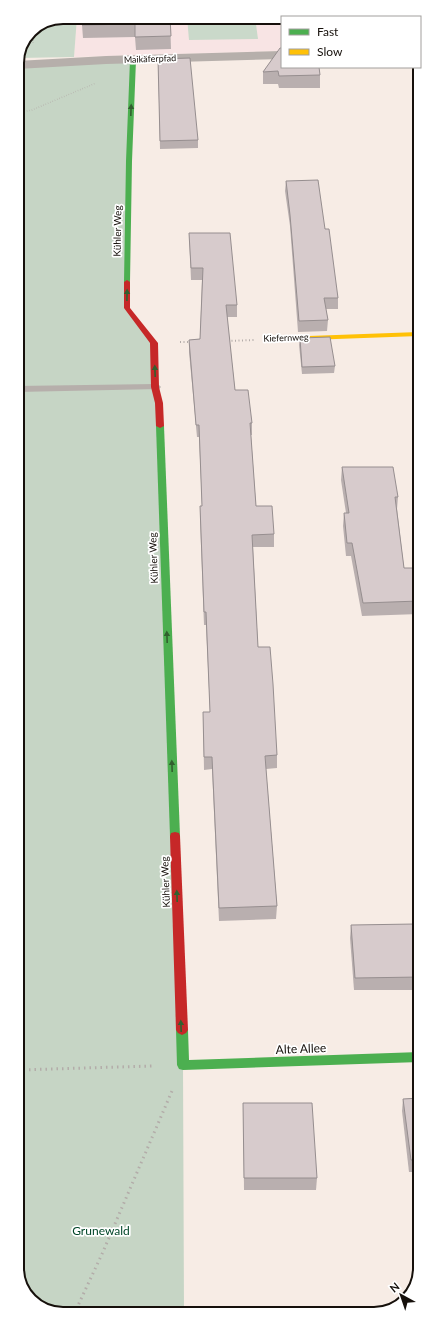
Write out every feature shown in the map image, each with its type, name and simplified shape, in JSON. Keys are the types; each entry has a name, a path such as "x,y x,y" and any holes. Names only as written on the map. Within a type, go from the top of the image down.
{"street":[{"name":"Maikäferpfad","path":"24,65 133,65 281,55"},
{"name":"Kühler Weg","path":"133,65 127,308 154,343 155,387 159,403 183,1065"},
{"name":"Kiefernweg","path":"281,338 413,334"},
{"name":"Alte Allee","path":"183,1065 413,1057"}],"lane":[{"path":"24,389 155,387"}],"path":[{"path":"24,112 32,110 106,79 133,65"},
{"name":"Kiefernweg","path":"225,341 281,338"},
{"path":"154,343 194,342"},
{"path":"24,1070 183,1065 102,1254 77,1307"}],"shaded area":[{"path":"76,24 281,24 281,51 74,57"}],"green space":[{"path":"63,24 76,24 74,57 25,58 27,48 35,35 48,27"},
{"path":"188,24 256,24 258,39 189,40"},
{"name":"Grunewald","path":"131,59 127,308 154,343 183,1065 184,1307 55,1306 43,1302 34,1294 29,1288 24,1273 24,64"}],"building":[{"path":"82,24 135,24 82,25"},
{"path":"135,24 170,24 171,36 135,37"},
{"path":"281,48 281,68 319,68 320,75 279,76 278,71 263,72"},
{"path":"190,58 198,140 160,141 158,59"},
{"path":"318,180 325,229 329,229 338,298 324,298 328,320 299,321 286,181"},
{"path":"189,233 230,233 237,305 226,305 235,390 248,390 252,423 250,423 256,506 272,506 274,534 252,535 258,647 270,647 273,684 277,755 265,756 277,906 219,908 212,757 204,757 203,712 210,712 206,612 204,612 199,425 196,425 189,340 200,339 203,268 191,268"},
{"path":"330,337 335,366 302,367 300,338"},
{"path":"342,467 393,467 398,497 395,497 404,568 413,568 413,601 363,603 352,543 347,543 344,513 349,513"},
{"path":"413,924 413,977 355,978 351,925"},
{"path":"413,1098 413,1160 411,1160 403,1099"},
{"path":"243,1103 312,1103 317,1178 244,1178"}],"traffic: fast":[{"path":"127,282 129,161 133,60"},
{"path":"160,426 175,836"},
{"path":"182,1030 183,1065 413,1057"}],"traffic: slow":[{"path":"281,339 413,334"}],"traffic: jam":[{"path":"127,282 127,308 154,343 155,387 159,403 160,426"},
{"path":"175,836 182,1030"}]}
